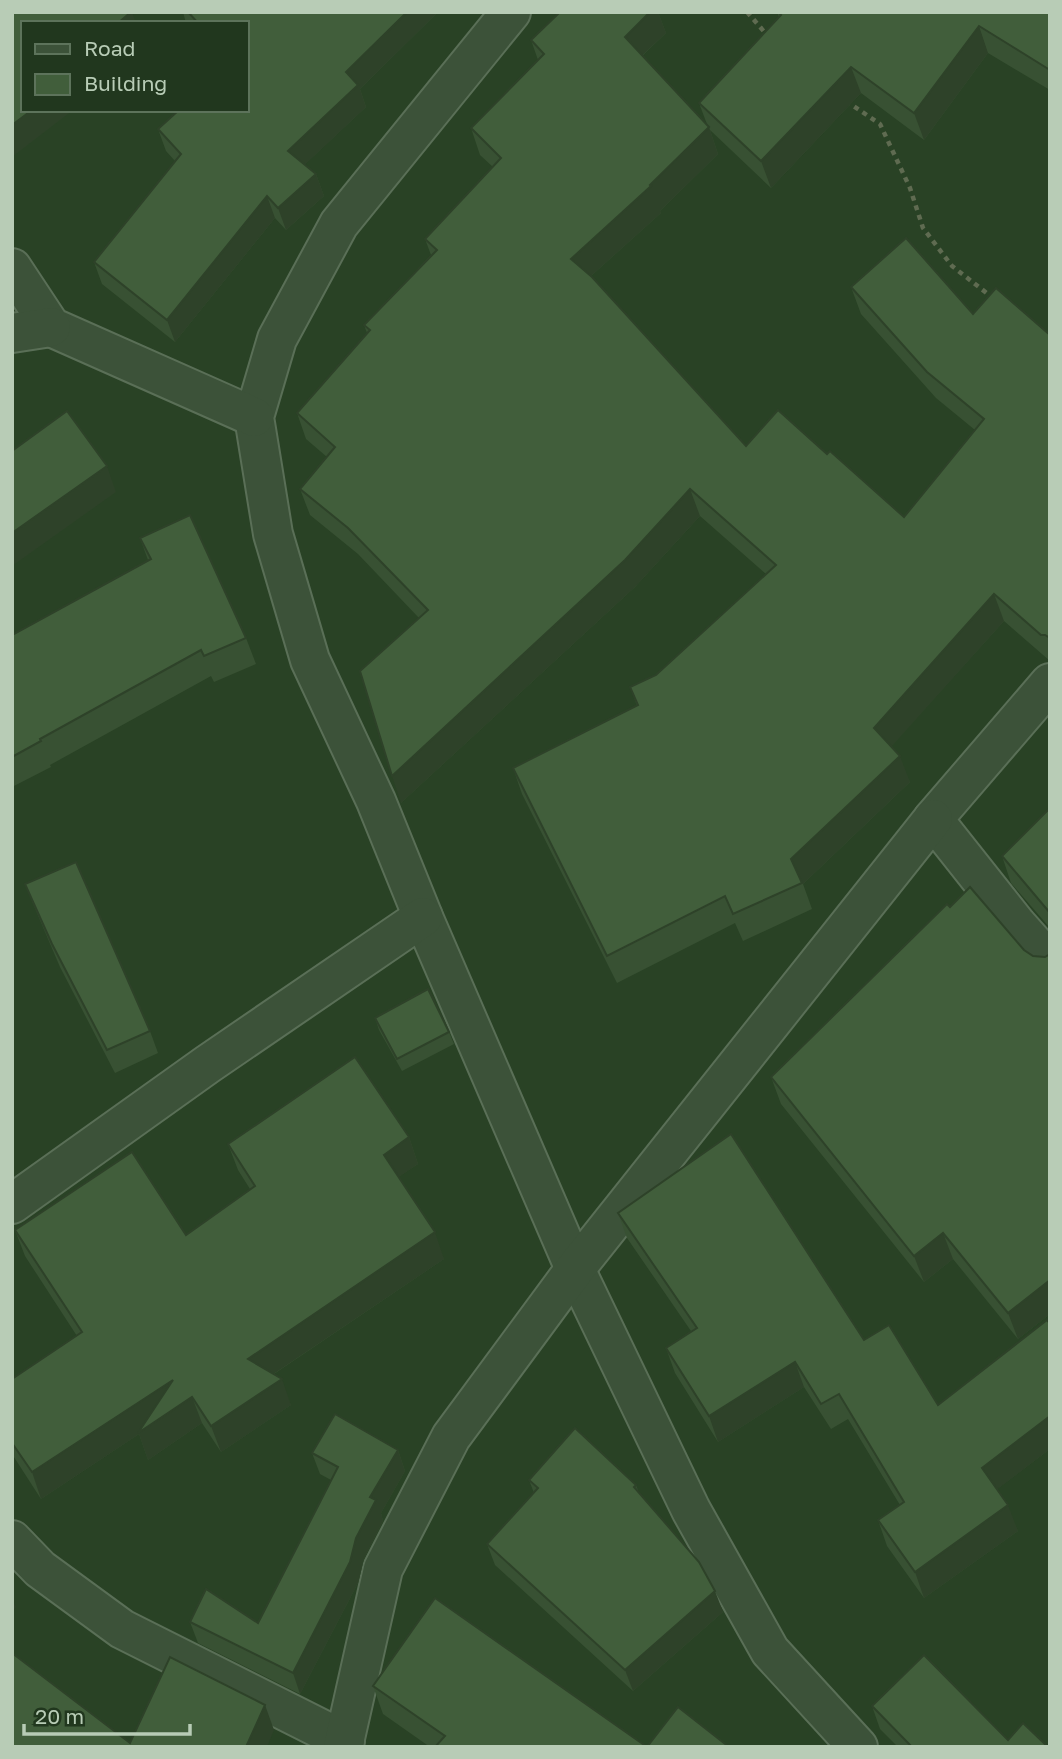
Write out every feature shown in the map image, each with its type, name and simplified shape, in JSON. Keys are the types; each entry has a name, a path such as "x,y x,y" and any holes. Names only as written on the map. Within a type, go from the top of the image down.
{"street":[{"path":"512,12 339,224 277,339 254,417 273,534 310,660 376,801 423,917 575,1269 691,1510 771,1651 858,1747"},
{"path":"12,268 51,327 254,417"},
{"path":"12,333 51,327"},
{"path":"12,1540 40,1569 122,1629 344,1744 383,1569 451,1437 575,1269 933,819 1050,683"},
{"path":"933,819 1017,925 1050,962"},
{"path":"12,1204 220,1056 423,917"}],"path":[{"path":"747,12 770,38"},
{"path":"837,94 880,124 910,188 923,228 952,266 996,300"}],"building":[{"path":"12,12 131,12 120,21 21,21 21,112 29,112 12,125"},
{"path":"188,12 407,12 346,72 358,85 288,151 316,174 278,208 267,196 167,320 94,262 181,154 158,129 177,112 248,112 248,21 196,21"},
{"path":"560,12 650,12 625,37 709,127 651,186 571,259 592,277 746,446 778,410 827,454 830,451 904,517 984,419 927,372 851,287 906,238 973,314 996,288 1050,335 1050,638 1041,635 994,594 874,728 900,756 791,859 802,883 733,914 725,896 607,956 513,768 638,705 630,687 656,675 776,565 690,489 625,560 392,776 360,671 428,610 348,528 300,489 335,447 297,413 370,330 364,325 437,250 425,239 501,158 471,128 544,54 531,40"},
{"path":"778,12 1050,12 1050,70 979,26 914,113 851,67 761,161 699,103 781,15"},
{"path":"67,411 107,466 12,533 12,451"},
{"path":"190,515 246,638 204,656 201,650 12,757 12,635 151,559 140,538"},
{"path":"1050,808 1050,913 1002,856"},
{"path":"76,862 150,1031 107,1050 52,944 25,884"},
{"path":"970,887 1024,950 1033,956 1045,957 1050,954 1050,1280 1008,1313 943,1233 914,1256 771,1077 947,904 950,907"},
{"path":"428,989 449,1032 397,1059 375,1018"},
{"path":"355,1057 409,1137 384,1155 435,1232 248,1359 282,1379 211,1426 192,1397 138,1433 173,1380 32,1472 12,1443 12,1379 82,1332 15,1230 132,1152 186,1235 255,1186 228,1144"},
{"path":"731,1134 864,1340 889,1325 938,1405 1047,1320 1050,1324 1050,1416 982,1468 1008,1505 915,1572 878,1520 904,1502 839,1394 821,1404 795,1362 709,1416 666,1348 697,1328 618,1213"},
{"path":"335,1414 398,1450 370,1497 376,1500 356,1538 350,1562 293,1673 190,1622 206,1589 258,1623 338,1467 312,1453"},
{"path":"575,1428 636,1485 634,1487 699,1562 715,1591 625,1670 487,1544 538,1488 529,1480"},
{"path":"435,1598 647,1747 435,1747 445,1736 373,1686"},
{"path":"12,1653 130,1743 170,1657 265,1705 246,1747 12,1747"},
{"path":"924,1655 1008,1740 1023,1723 1048,1747 912,1747 872,1706"},
{"path":"678,1707 729,1747 647,1747"}]}
